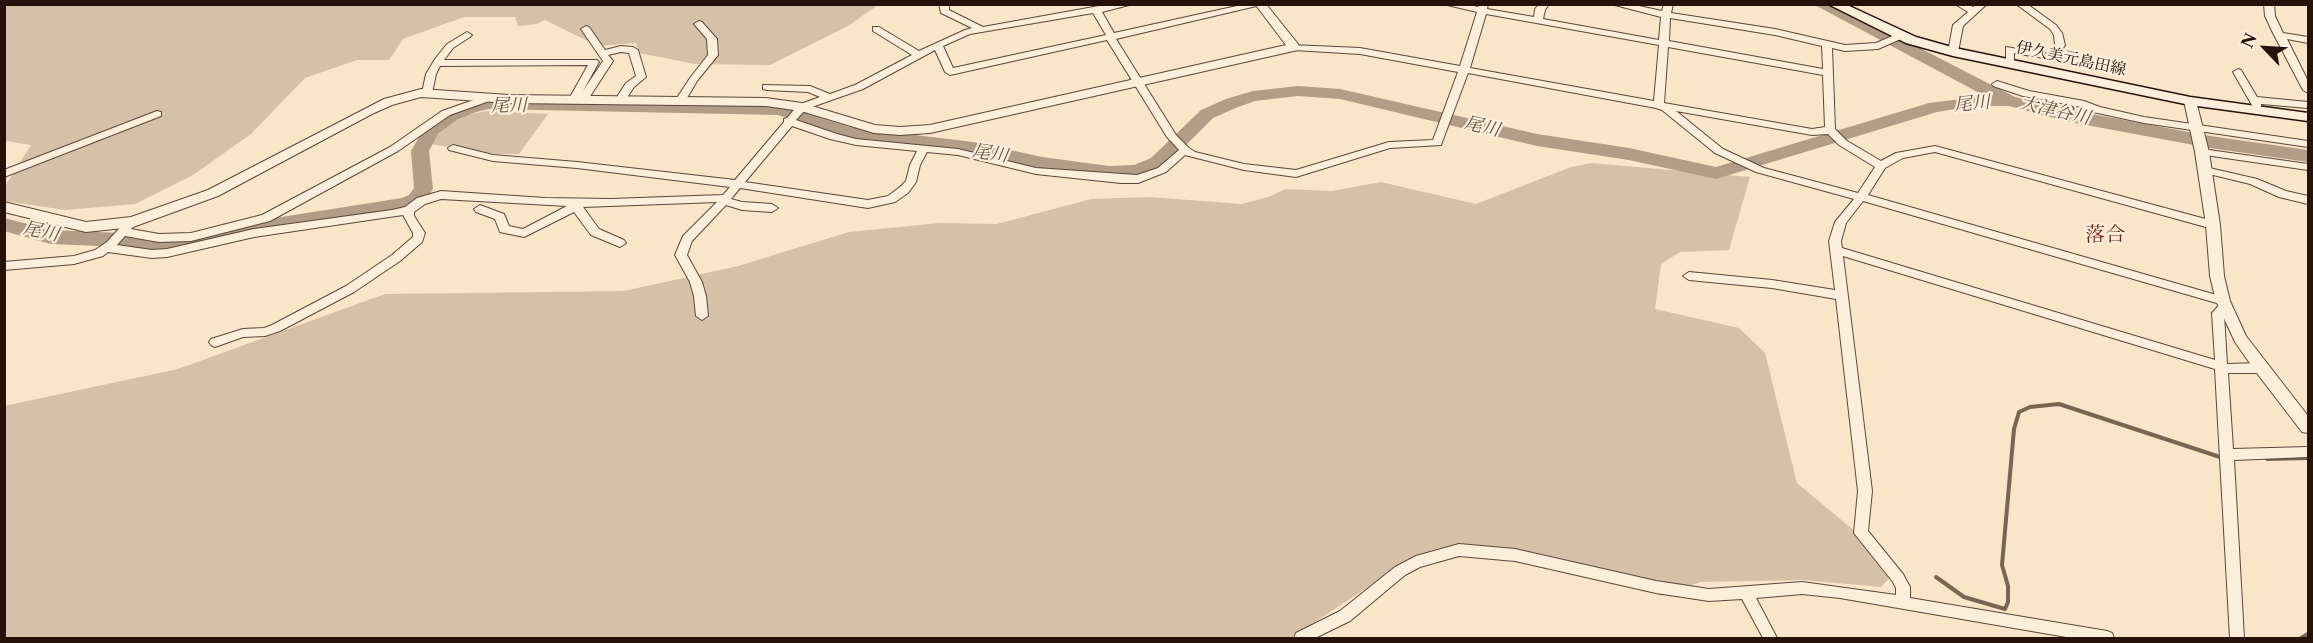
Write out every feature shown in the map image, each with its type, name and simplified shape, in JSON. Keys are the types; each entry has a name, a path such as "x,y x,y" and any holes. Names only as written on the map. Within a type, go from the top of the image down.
{"main road":[{"name":"伊久美元島田線","path":"1834,4 1897,37 1953,51 2190,101 2258,105 2308,117"}],"street":[{"path":"944,4 944,11 981,29"},
{"path":"1447,4 1483,8 1538,21 1827,73"},
{"path":"1538,21 1540,9 1545,4"},
{"path":"1615,4 1857,48 1878,46 1897,37"},
{"path":"1659,105 1666,15 1669,4"},
{"path":"1959,4 1974,11"},
{"path":"1953,51 1958,26 1983,4"},
{"path":"2009,63 2009,49 2053,58 2060,45 2059,35 2053,27 2020,4"},
{"path":"2269,4 2270,16 2279,35 2304,74 2308,90"},
{"path":"702,316 696,282 681,255 687,239 725,199 800,108 859,87 938,45 981,29 1128,5"},
{"path":"938,45 950,72 1260,5 1294,47"},
{"path":"1096,10 1172,137 1184,149 1192,155 1244,167 1296,174 1389,145 1437,144 1464,70 1483,8"},
{"path":"680,101 713,55 712,39 699,24"},
{"path":"876,28 919,55"},
{"path":"578,99 608,61 586,29"},
{"path":"427,93 430,74 437,63 450,46 467,35"},
{"path":"2279,35 2308,40"},
{"path":"1827,44 1831,132"},
{"path":"4,266 74,260 99,253 118,237 213,194 388,102 427,93 488,98 766,102 800,108 874,129 915,130 1294,47 1344,48 1812,132 1831,132 1843,143 1881,166"},
{"path":"603,53 621,49 633,50 641,77 630,85 620,100"},
{"path":"437,63 594,62 578,99"},
{"path":"2238,72 2258,105 2308,105"},
{"path":"1997,84 2027,94 2084,104 2097,110 2258,138 2308,144"},
{"path":"767,87 810,89 831,98"},
{"path":"4,207 28,211 118,237 182,238 208,234 266,218 394,149 446,113 488,98"},
{"path":"2190,101 2204,152 2217,276 2224,304 2240,338 2260,368 2308,428"},
{"path":"1659,105 1666,108 1705,142 1760,170 1861,197 2224,304"},
{"path":"4,174 157,114"},
{"path":"789,120 844,140 958,152 1036,171 1129,180 1162,170 1184,149"},
{"path":"453,148 493,158 577,165 875,203 891,199 909,186 915,165 924,148"},
{"path":"1903,604 1903,587 1898,578 1861,533 1865,491 1835,249 1841,222 1881,166 1900,155 1935,149 2213,225"},
{"path":"2204,152 2308,167"},
{"path":"2204,152 2283,194 2308,200"},
{"path":"2205,170 2253,180"},
{"path":"118,237 143,254 167,253 254,233 409,210 421,201 441,195 579,204 725,199 742,206 772,208"},
{"path":"480,209 500,217 504,229 524,233 579,204"},
{"path":"579,204 595,232 620,243"},
{"path":"215,342 243,333 265,332 276,328 350,289 396,258 418,239 419,233 408,216 409,210"},
{"path":"1835,249 2230,369 2260,368"},
{"path":"1689,276 1772,284 1840,295"},
{"path":"2224,304 2218,314 2220,366 2237,639"},
{"path":"2227,455 2308,452"},
{"path":"1301,639 1345,616 1400,571 1416,561 1459,550 1515,555 1709,595 1802,588 1840,592 2107,639"},
{"path":"1746,592 1770,639"}],"shaded area":[{"path":"5,5 878,5 848,26 770,65 695,64 639,53 636,43 598,46 545,20 537,24 518,26 515,17 464,17 403,39 389,60 357,60 305,78 251,134 193,175 135,204 65,210 5,201 5,186 31,145 5,141"},
{"path":"487,111 548,114 519,154 494,154 430,144 431,140 454,122 471,114"},
{"path":"1591,163 1750,177 1729,250 1680,252 1661,264 1655,309 1739,328 1765,353 1797,483 1899,568 1881,587 1803,580 1701,582 1662,596 1607,576 1455,544 1374,583 1291,638 5,638 4,406 178,369 385,294 624,291 738,266 849,232 940,223 997,224 1091,199 1149,197 1242,204 1286,189 1332,191 1381,182 1476,204 1571,167"}],"waterway":[{"name":"大津谷川","path":"1821,4 2009,101"},
{"name":"尾川","path":"4,224 51,237 122,240 152,246 171,246 243,230 403,204 416,200 424,189 420,151 431,131 451,116 472,107 489,104 780,110 847,132 973,148 1042,163 1109,172 1136,171 1158,162 1207,114 1232,103 1253,96 1298,91 1340,94 1537,140 1629,154 1716,173 1935,107 1974,101 2009,101"},
{"name":"大津谷川","path":"2009,101 2070,116 2210,142 2308,156"},
{"path":"1936,577 1964,597 2005,609 2008,602 2008,586 2002,565 2014,429 2019,412 2030,407 2059,404 2223,458"},
{"path":"2267,459 2308,458"},
{"path":"2301,638 2308,634"}],"district":[{"name":"落合","path":"2105,235"}]}
